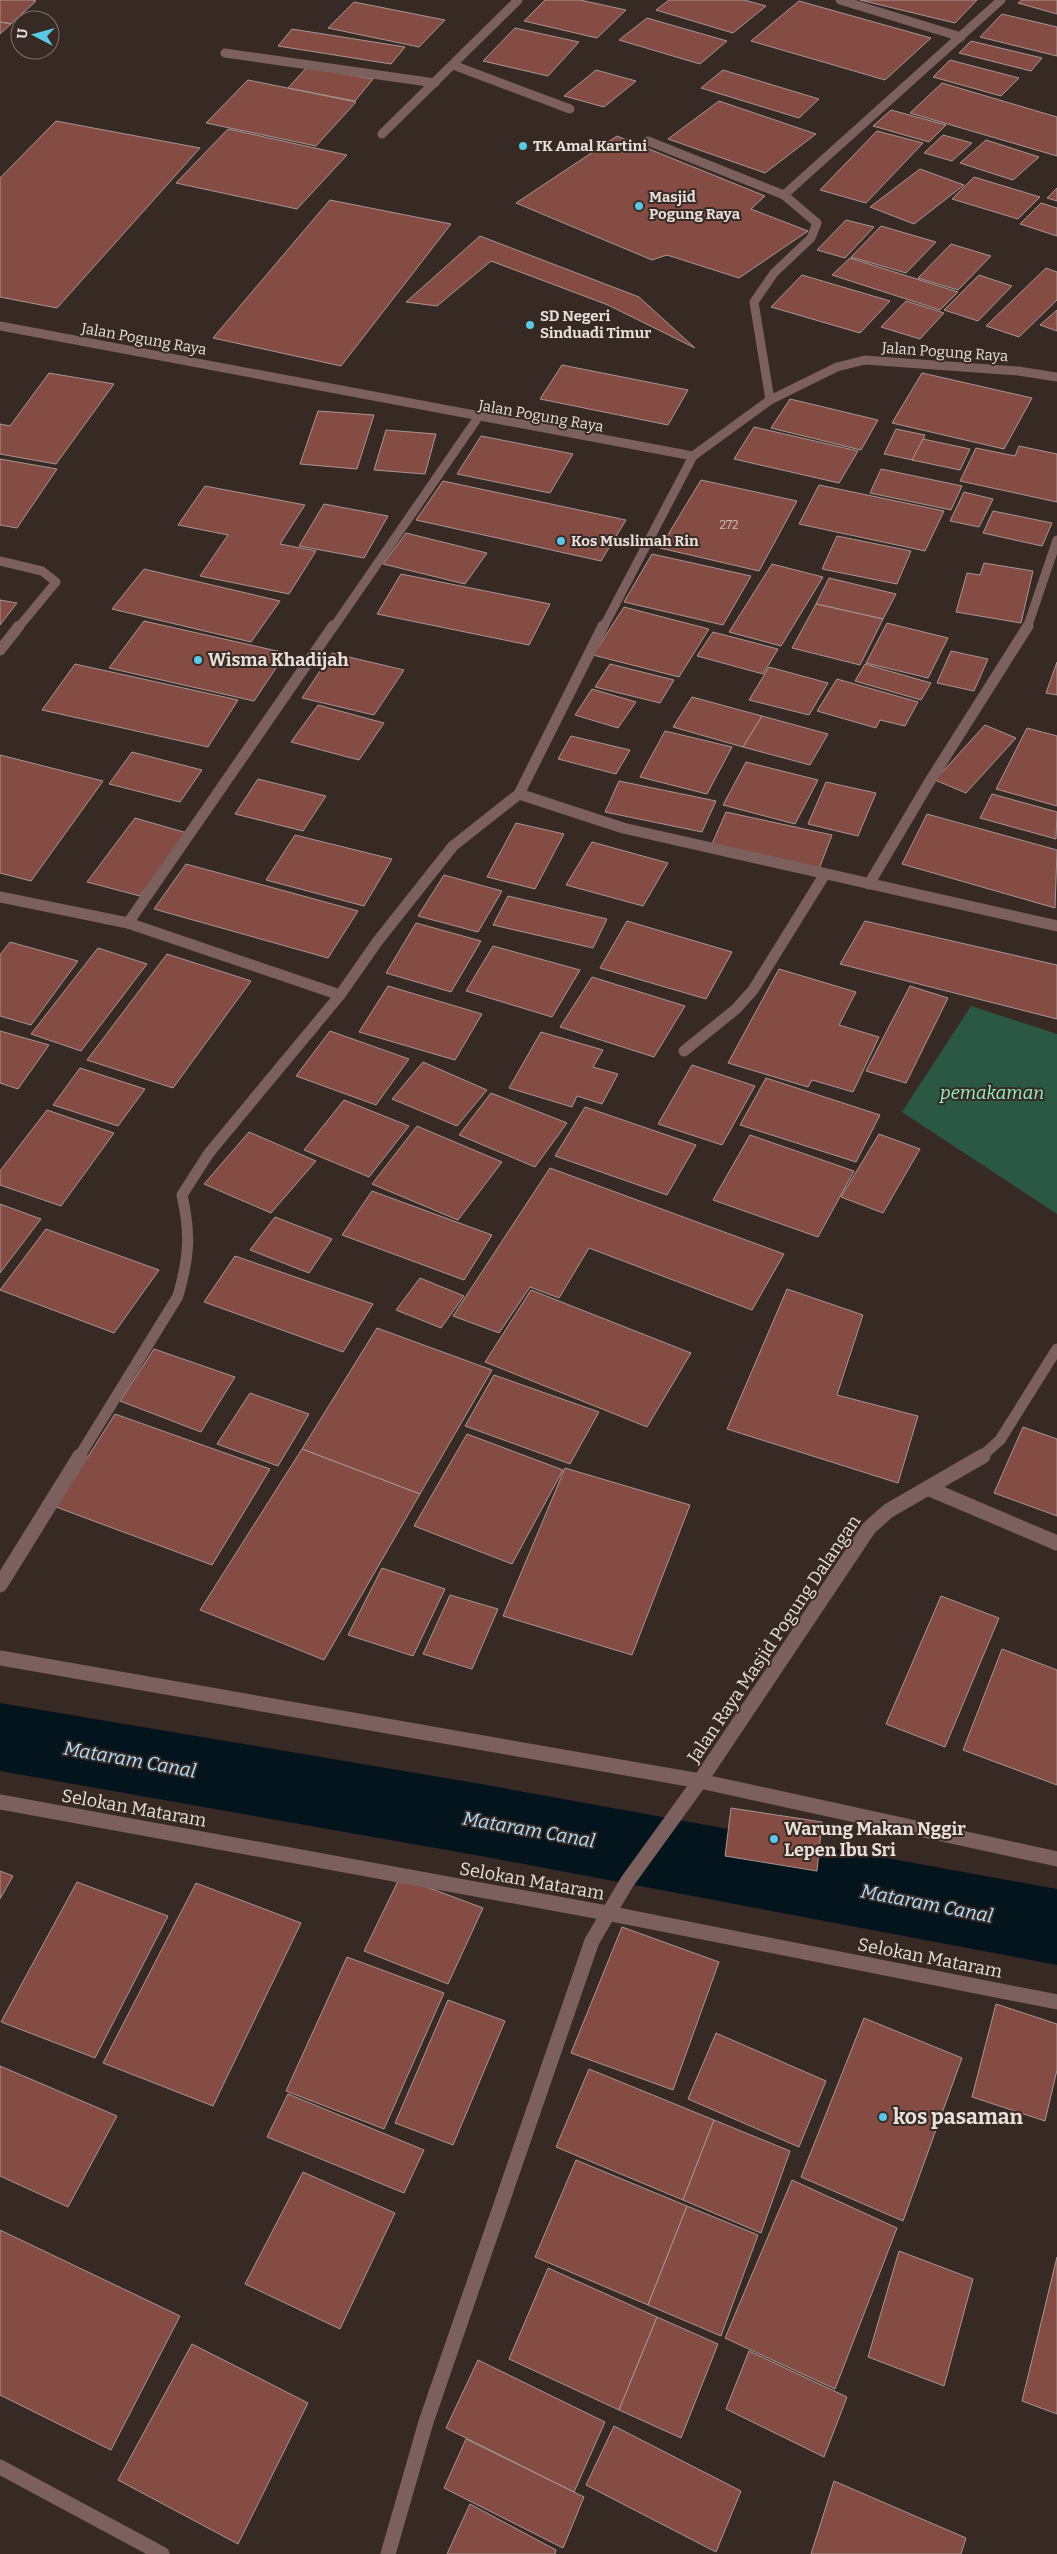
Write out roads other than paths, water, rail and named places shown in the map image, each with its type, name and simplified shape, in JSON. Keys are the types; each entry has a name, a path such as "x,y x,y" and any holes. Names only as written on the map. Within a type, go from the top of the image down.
{"street":[{"path":"382,134 518,0"},
{"path":"840,0 962,37"},
{"path":"784,194 962,37 1001,0"},
{"path":"225,53 435,83"},
{"path":"453,65 570,109"},
{"path":"648,141 784,194 817,223 816,230 811,239 775,272 754,302 770,400"},
{"name":"Jalan Pogung Raya","path":"0,326 182,359 477,419 693,456 770,400 837,367 865,360 1018,371 1057,377"},
{"path":"128,923 477,419"},
{"path":"0,1585 178,1296 186,1267 190,1225 182,1195 209,1153 340,995 377,942 453,846 519,794 579,673 693,456"},
{"path":"869,884 930,781 1026,632 1057,540"},
{"path":"0,562 42,572 56,582 0,650"},
{"path":"519,794 623,828 1057,926"},
{"path":"684,1051 736,1008 753,990 825,874"},
{"path":"0,897 128,923 340,995"},
{"name":"Jalan Raya Masjid Pogung Dalangan","path":"388,2554 426,2422 592,1941 607,1913 627,1882 700,1781 869,1528 888,1511 977,1462 1000,1440 1057,1349"},
{"path":"930,1489 1057,1543"},
{"path":"0,1658 700,1781 1057,1859"},
{"name":"Selokan Mataram","path":"0,1802 607,1913 1057,2002"},
{"path":"0,2467 162,2554"}],"waterway":[{"name":"Mataram Canal","path":"0,1737 481,1820 1057,1927"}],"place":[{"name":"TK Amal Kartini","path":"523,146"},
{"name":"Masjid Pogung Raya","path":"639,206"},
{"name":"SD Negeri Sinduadi Timur","path":"530,325"},
{"name":"Kos Muslimah Rin","path":"561,541"},
{"name":"Wisma Khadijah","path":"198,660"},
{"name":"Warung Makan Nggir Lepen Ibu Sri","path":"774,1839"},
{"name":"kos pasaman","path":"883,2117"}],"park label":[{"name":"pemakaman","path":"992,1093"}]}
